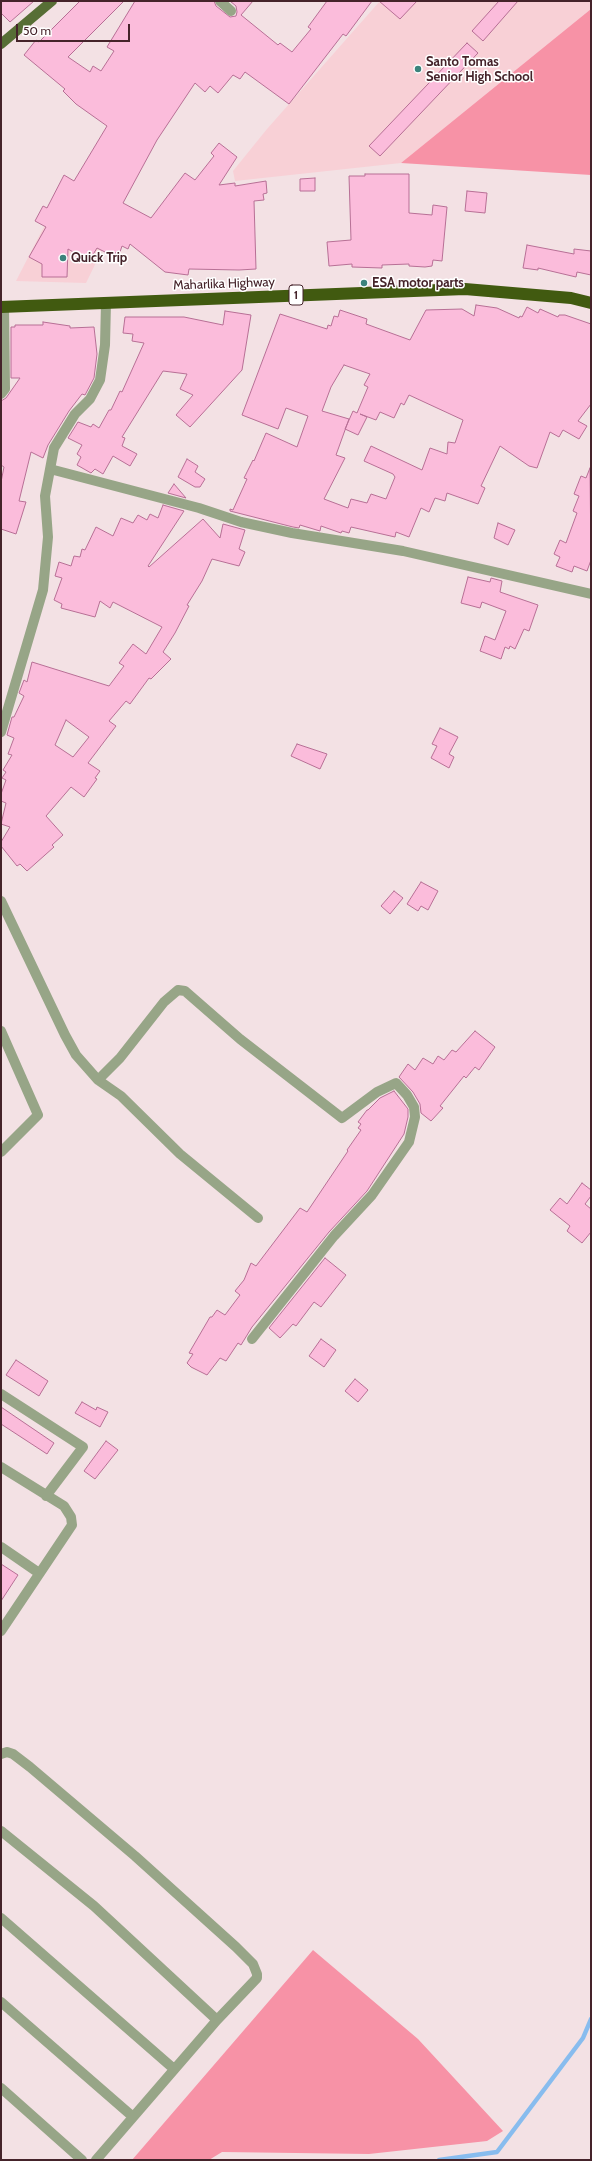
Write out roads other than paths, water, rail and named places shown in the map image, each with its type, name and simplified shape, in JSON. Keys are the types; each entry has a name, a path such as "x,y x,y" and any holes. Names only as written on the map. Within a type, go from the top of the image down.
{"highway":[{"name":"Maharlika Highway","path":"3,307 465,289 571,298 591,303"}],"main road":[{"path":"1,44 52,1"}],"street":[{"path":"220,1 231,11"},
{"path":"1,732 43,590 48,538 45,496 54,448 76,414 90,399 100,380 105,345 106,303"},
{"path":"1,394 5,389 3,307"},
{"path":"50,469 199,508 241,522 299,534 403,551 591,594"},
{"path":"1,901 76,1056 98,1080 121,1096 180,1154 258,1218"},
{"path":"98,1080 120,1058 164,1002 178,990 185,991 240,1039 342,1118 377,1092 396,1083 407,1095 414,1107 415,1117 410,1142 372,1195 334,1236 252,1339"},
{"path":"1,1031 38,1115 1,1152"},
{"path":"1,1394 83,1447 46,1496"},
{"path":"1,1467 64,1506 72,1517 72,1525 1,1631"},
{"path":"1,1547 39,1573"},
{"path":"1,1754 7,1752 13,1754 36,1772 135,1856 253,1964 256,1978 132,2116 96,2160"},
{"path":"1,1831 94,1906 217,2020"},
{"path":"1,1918 174,2069"},
{"path":"1,2002 132,2116"},
{"path":"1,2088 82,2160"}],"waterway":[{"path":"439,2160 497,2152 583,2038 591,2019"}],"place":[{"name":"Santo Tomas Senior High School","path":"418,69"},
{"name":"Quick Trip","path":"63,258"},
{"name":"ESA motor parts","path":"364,283"}]}
